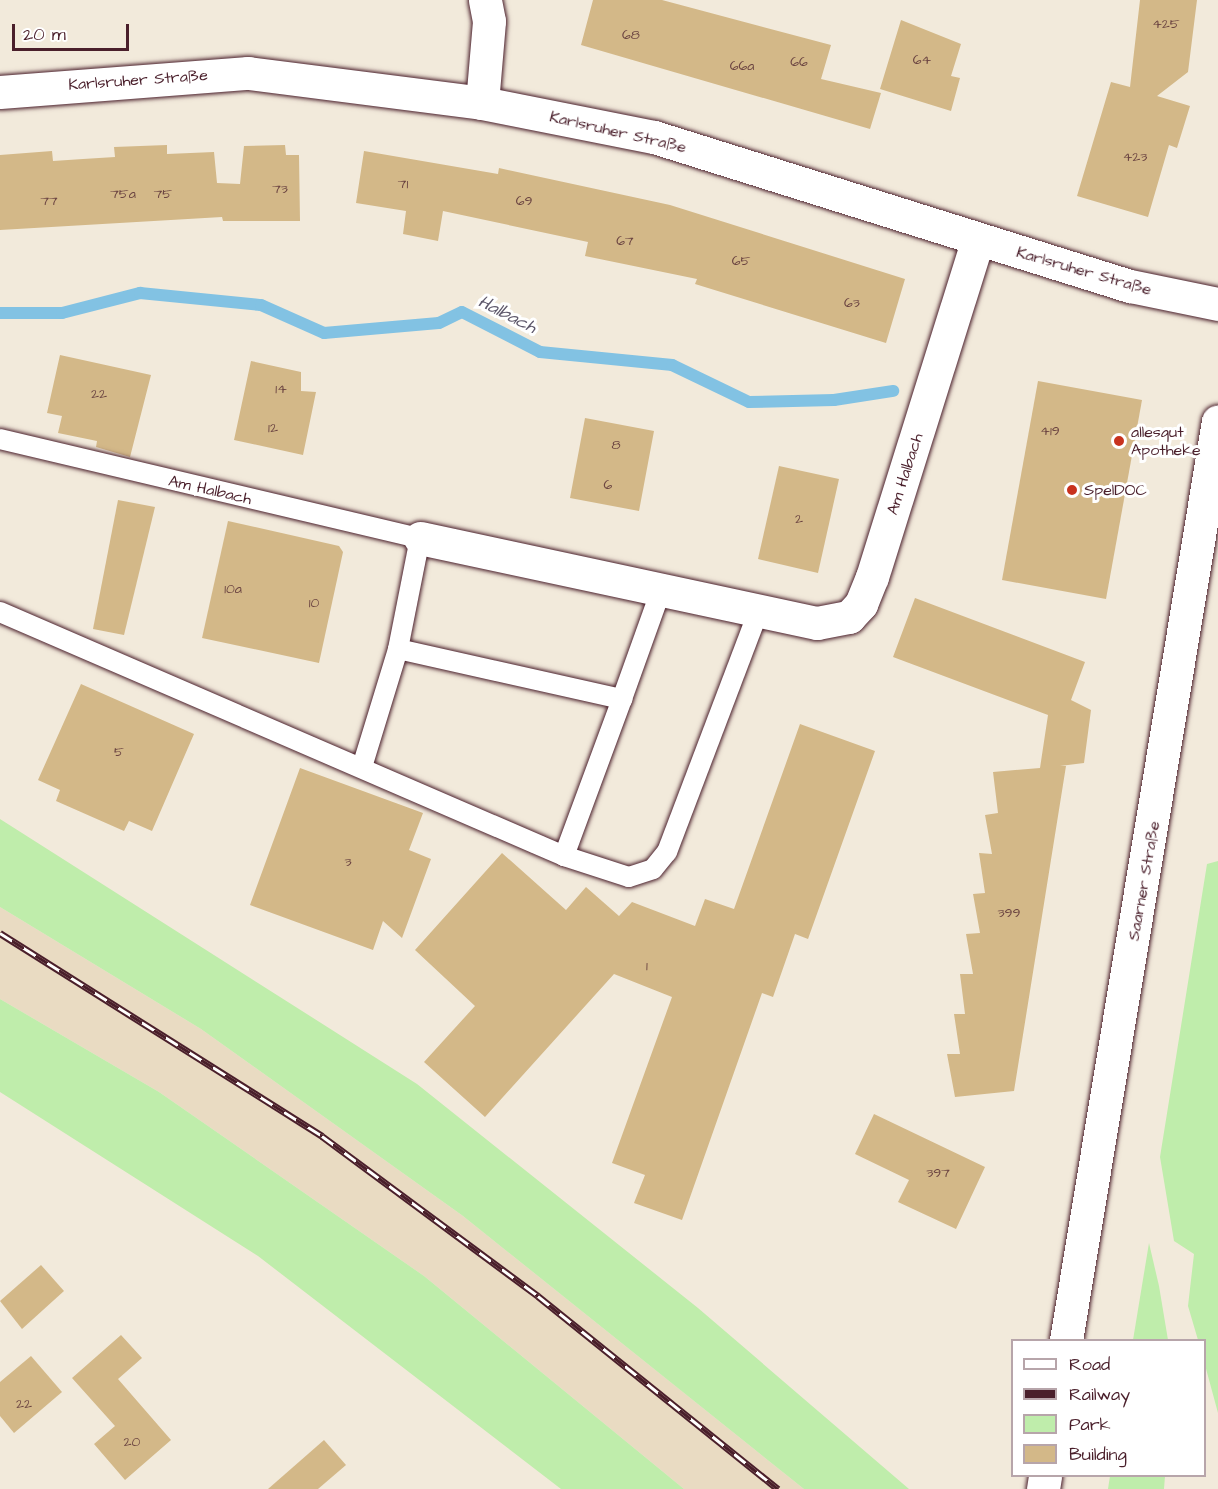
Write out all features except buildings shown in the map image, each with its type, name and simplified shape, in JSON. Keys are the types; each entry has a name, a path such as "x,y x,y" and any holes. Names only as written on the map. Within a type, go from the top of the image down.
{"street":[{"path":"482,102 489,21 485,0"},
{"name":"Karlsruher Straße","path":"0,92 248,73 482,102 654,137 1130,286 1218,304"},
{"name":"Am Halbach","path":"420,538 662,587 759,610 833,622 861,604 978,239"},
{"name":"Saarner Straße","path":"1066,1339 1214,477 1218,421"}],"lane":[{"name":"Am Halbach","path":"0,440 420,538"},
{"path":"362,767 398,649 420,538"},
{"path":"564,856 662,587"},
{"path":"0,612 564,856 629,877 653,869 667,852 759,610"},
{"path":"398,649 622,699"}],"shaded area":[{"path":"0,907 201,1029 463,1216 804,1489 684,1489 424,1276 159,1092 0,999"}],"green space":[{"path":"0,819 417,1084 698,1308 909,1489 804,1489 463,1216 201,1029 0,907"},
{"path":"1218,861 1218,1413 1206,1369 1206,1339 1198,1339 1188,1306 1194,1254 1174,1241 1160,1157 1207,864"},
{"path":"0,999 159,1092 424,1276 684,1489 561,1489 258,1256 0,1092"},
{"path":"1149,1243 1168,1339 1133,1339"},
{"path":"1110,1477 1165,1477 1164,1489 1108,1489"}],"waterway":[{"name":"Halbach","path":"0,313 62,313 140,293 261,305 324,333 439,323 462,312 540,352 672,365 749,402 834,400 893,391"}],"railway":[{"path":"0,933 322,1136 538,1296 778,1489"}],"place":[{"name":"allesgut Apotheke","path":"1119,441"},
{"name":"SpelDOC","path":"1072,490"}]}
